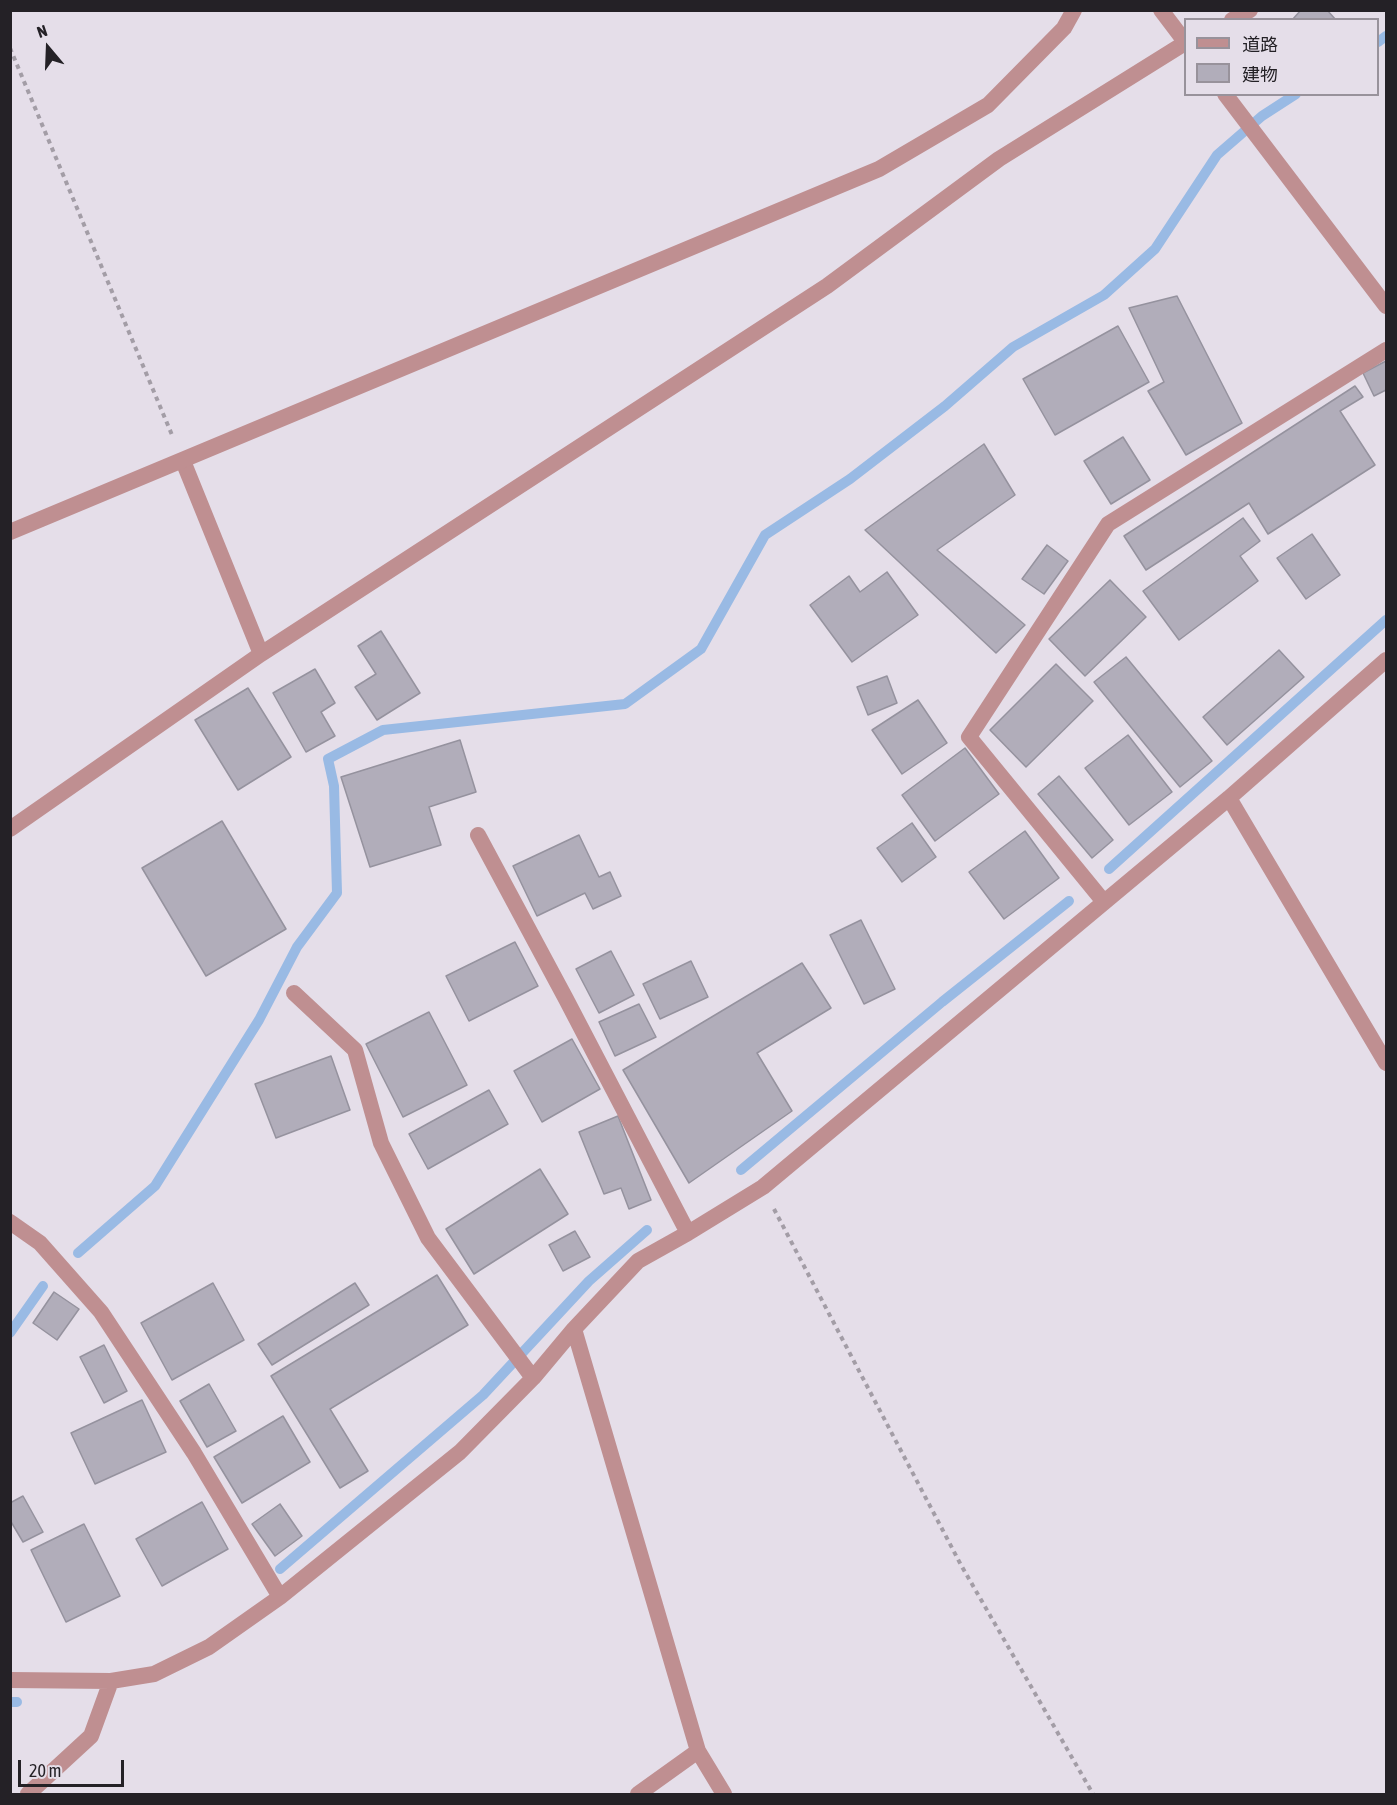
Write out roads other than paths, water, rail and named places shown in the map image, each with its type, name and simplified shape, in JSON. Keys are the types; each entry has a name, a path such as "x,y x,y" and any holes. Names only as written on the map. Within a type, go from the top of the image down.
{"street":[{"path":"10,532 879,169 988,105 1064,28 1074,10"},
{"path":"1161,10 1184,42"},
{"path":"1236,18 1250,10"},
{"path":"10,829 261,654 827,286 999,159 1184,44"},
{"path":"1226,96 1386,306"},
{"path":"1104,902 969,737 1108,524 1386,350"},
{"path":"183,461 261,654"},
{"path":"10,1680 111,1681 154,1674 208,1647 280,1597 460,1452 533,1378 574,1329 638,1261 763,1187 1229,798 1386,660"},
{"path":"1229,798 1386,1063"},
{"path":"478,835 688,1233"},
{"path":"294,993 355,1050 381,1143 428,1238 533,1378"},
{"path":"10,1222 40,1243 101,1312 194,1454 280,1597"},
{"path":"574,1329 698,1751 724,1794"},
{"path":"28,1794 91,1736 111,1681"},
{"path":"638,1794 698,1751"}],"waterway":[{"path":"1379,41 1386,36"},
{"path":"78,1253 155,1186 259,1020 297,947 337,893 334,786 328,759 383,730 625,704 701,649 765,535 850,479 945,406 1013,347 1104,295 1155,249 1217,155 1262,116 1293,96"},
{"path":"1109,869 1386,620"},
{"path":"741,1170 942,1002 1069,901"},
{"path":"280,1569 483,1395 589,1281 647,1230"},
{"path":"10,1333 43,1286"},
{"path":"10,1702 17,1702"}]}
